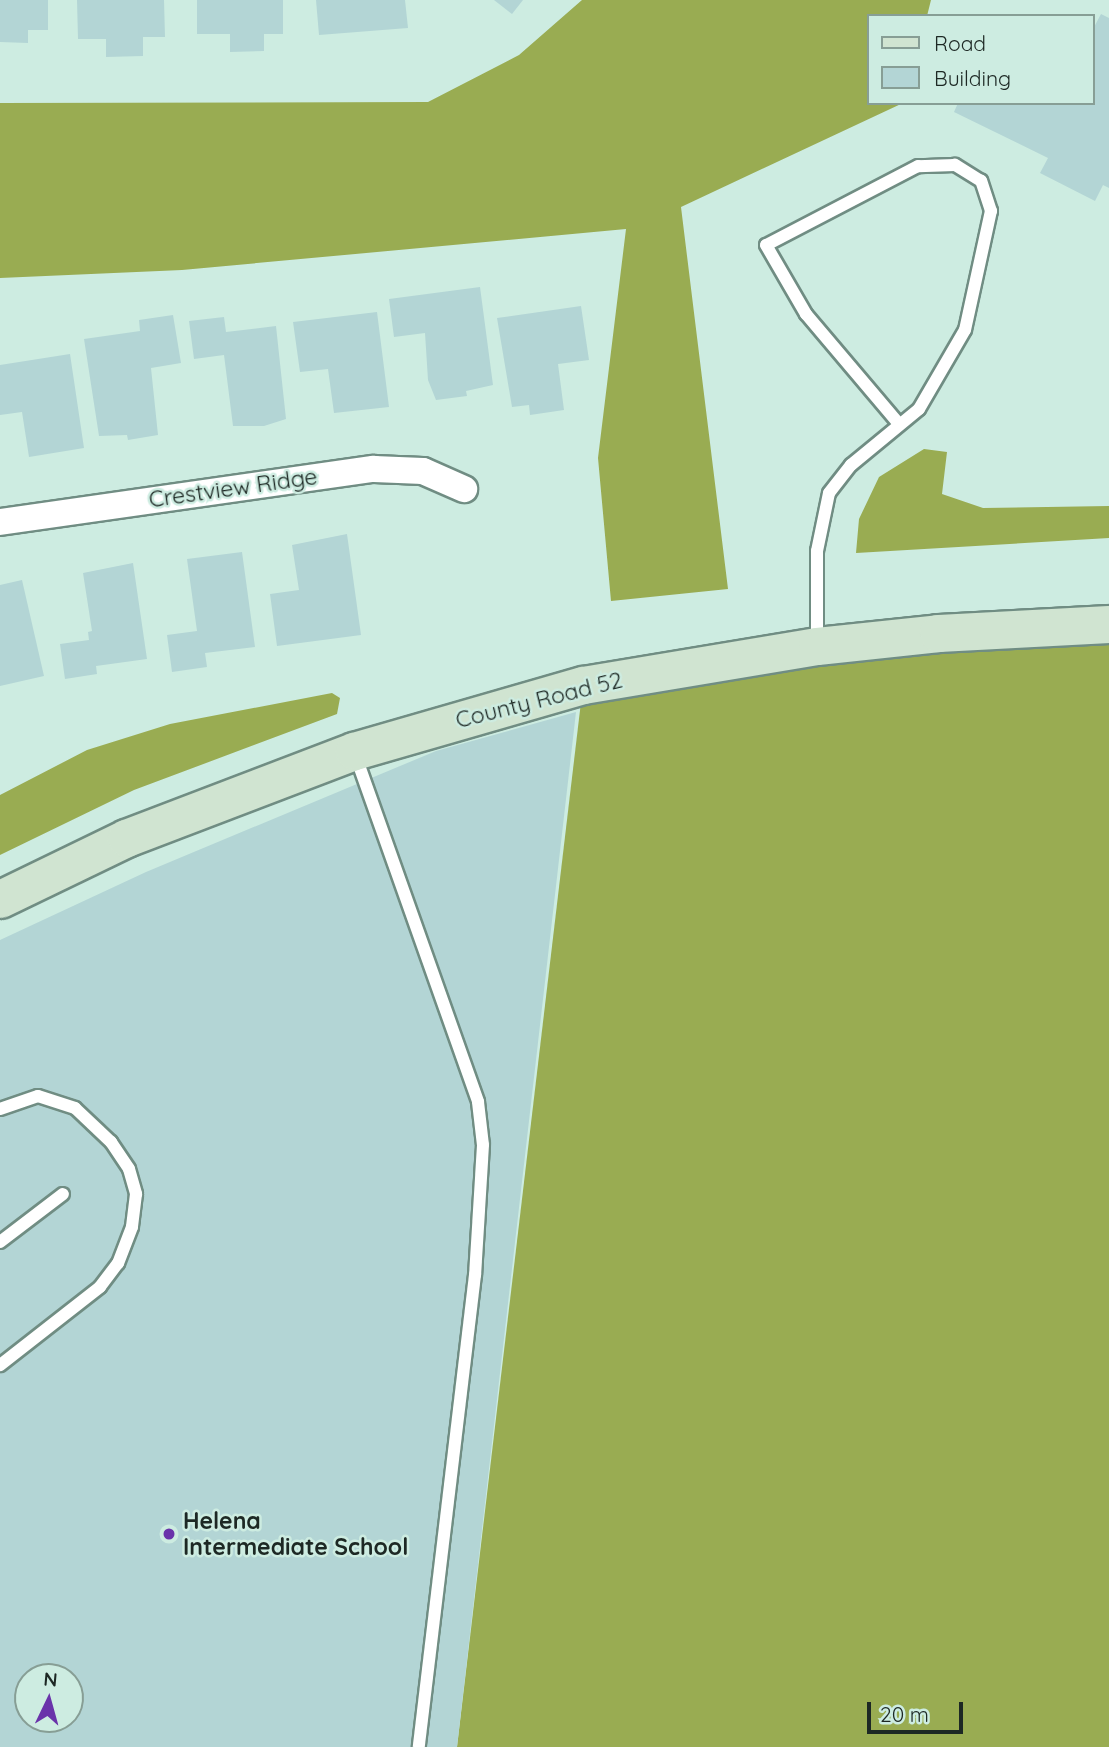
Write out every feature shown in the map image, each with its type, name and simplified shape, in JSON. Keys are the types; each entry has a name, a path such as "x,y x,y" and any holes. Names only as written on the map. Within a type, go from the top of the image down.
{"main road":[{"name":"County Road 52","path":"0,899 126,838 354,751 583,685 817,646 937,633 1109,624"}],"street":[{"name":"Crestview Ridge","path":"0,522 374,469 423,471 464,489"}],"lane":[{"path":"817,646 817,551 829,493 851,465 919,409 965,330 991,211 981,181 956,165 918,166 766,245 806,314 899,424"},
{"path":"354,751 478,1102 483,1145 475,1275 419,1747"},
{"path":"0,1109 38,1096 75,1108 111,1142 129,1170 136,1194 132,1227 118,1263 100,1287 0,1365"},
{"path":"0,1242 63,1194"}],"green space":[{"path":"582,0 931,0 928,14 867,14 867,105 899,105 681,207 728,589 611,601 598,458 626,229 182,270 0,278 0,103 428,102 519,55"},
{"path":"924,449 947,452 942,494 983,508 1109,506 1109,538 856,553 859,519 879,477"},
{"path":"1109,628 1109,1747 457,1747 583,685"},
{"path":"332,693 340,698 337,714 134,790 0,855 0,795 87,750 170,724"}],"building":[{"path":"0,0 48,0 48,30 28,30 28,43 0,42"},
{"path":"77,0 164,0 165,37 143,37 143,56 106,57 106,39 78,39"},
{"path":"197,0 283,0 283,34 264,34 264,51 230,52 230,34 197,34"},
{"path":"316,0 405,0 408,28 319,35"},
{"path":"494,0 523,0 512,14"},
{"path":"1101,14 1109,18 1109,188 1103,185 1095,201 1040,173 1048,158 954,112 957,105 1095,105 1095,25"},
{"path":"480,287 493,385 466,391 467,396 436,400 428,380 425,333 394,337 389,299"},
{"path":"581,306 589,360 558,364 564,410 530,415 529,405 512,407 497,318"},
{"path":"377,312 389,407 334,413 328,369 300,372 293,322"},
{"path":"173,315 181,363 151,368 158,435 128,440 127,435 99,436 84,339 140,331 139,320"},
{"path":"224,317 226,332 276,326 286,419 264,426 233,426 224,355 194,359 189,321"},
{"path":"70,354 84,448 29,457 22,412 0,415 0,365"},
{"path":"347,534 361,635 277,646 270,594 299,590 292,545"},
{"path":"242,552 255,647 205,653 207,667 172,672 167,635 197,631 187,559"},
{"path":"133,563 147,659 96,666 97,674 65,679 60,644 89,640 88,632 92,631 83,573"},
{"path":"22,580 44,676 0,686 0,585"},
{"path":"576,712 457,1747 0,1747 0,940 146,872 436,751"}],"place":[{"name":"Helena Intermediate School","path":"169,1534"}]}
